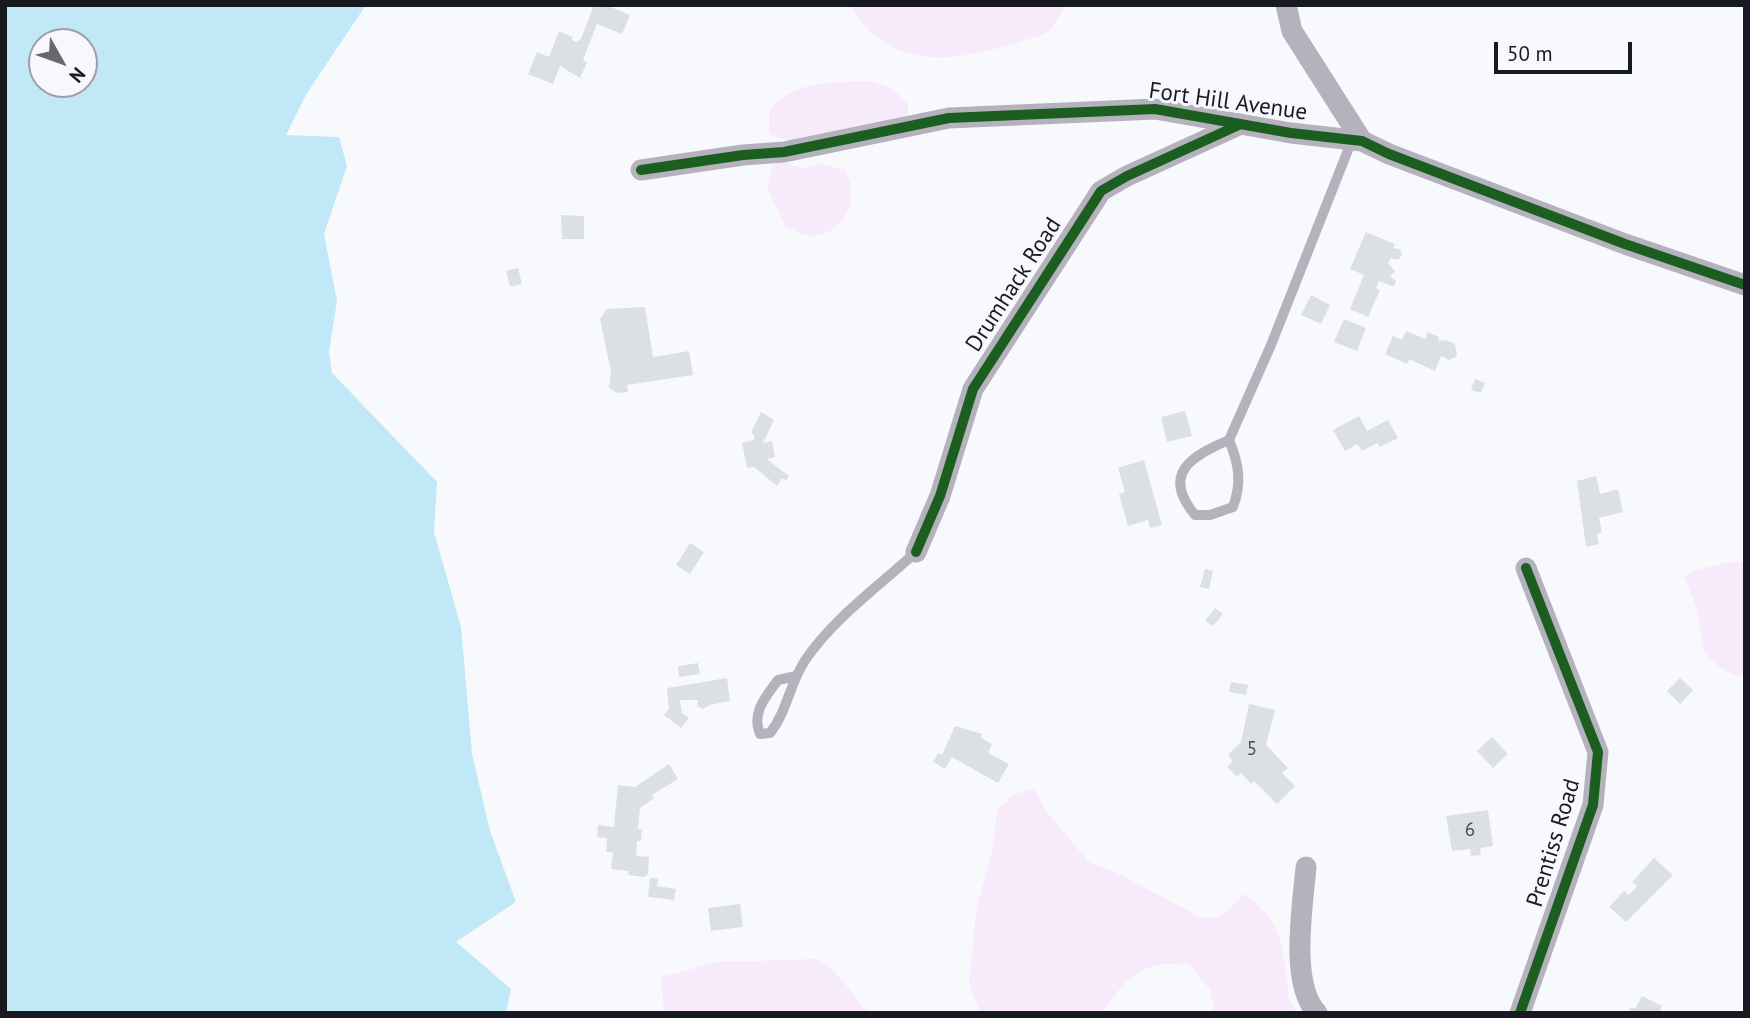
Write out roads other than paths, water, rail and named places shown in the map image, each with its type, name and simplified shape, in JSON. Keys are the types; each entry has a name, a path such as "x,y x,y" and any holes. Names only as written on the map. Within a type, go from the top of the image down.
{"street":[{"path":"1286,5 1292,31 1357,140"},
{"name":"Fort Hill Avenue","path":"641,170 743,155 784,152 949,118 1155,109 1357,140 1625,244 1745,285"},
{"name":"Drumhack Road","path":"916,552 940,496 973,389 1101,191 1127,176 1241,124"},
{"name":"Prentiss Road","path":"1520,1013 1593,805 1598,752 1525,568"},
{"path":"1306,867 1300,959 1310,1006 1317,1013"}],"lane":[{"path":"1229,440 1237,458 1240,488 1233,508 1210,516 1195,515 1181,499 1180,478 1191,459 1229,440 1357,140"},
{"path":"796,676 778,680 766,696 757,715 756,724 760,734 770,733 776,726 796,676 833,627 916,552"}],"water":[{"path":"5,5 366,5 307,93 286,135 339,137 347,166 324,234 337,301 329,352 332,373 437,482 434,532 461,627 472,754 490,831 516,902 456,942 511,989 506,1013 5,1013"}]}
